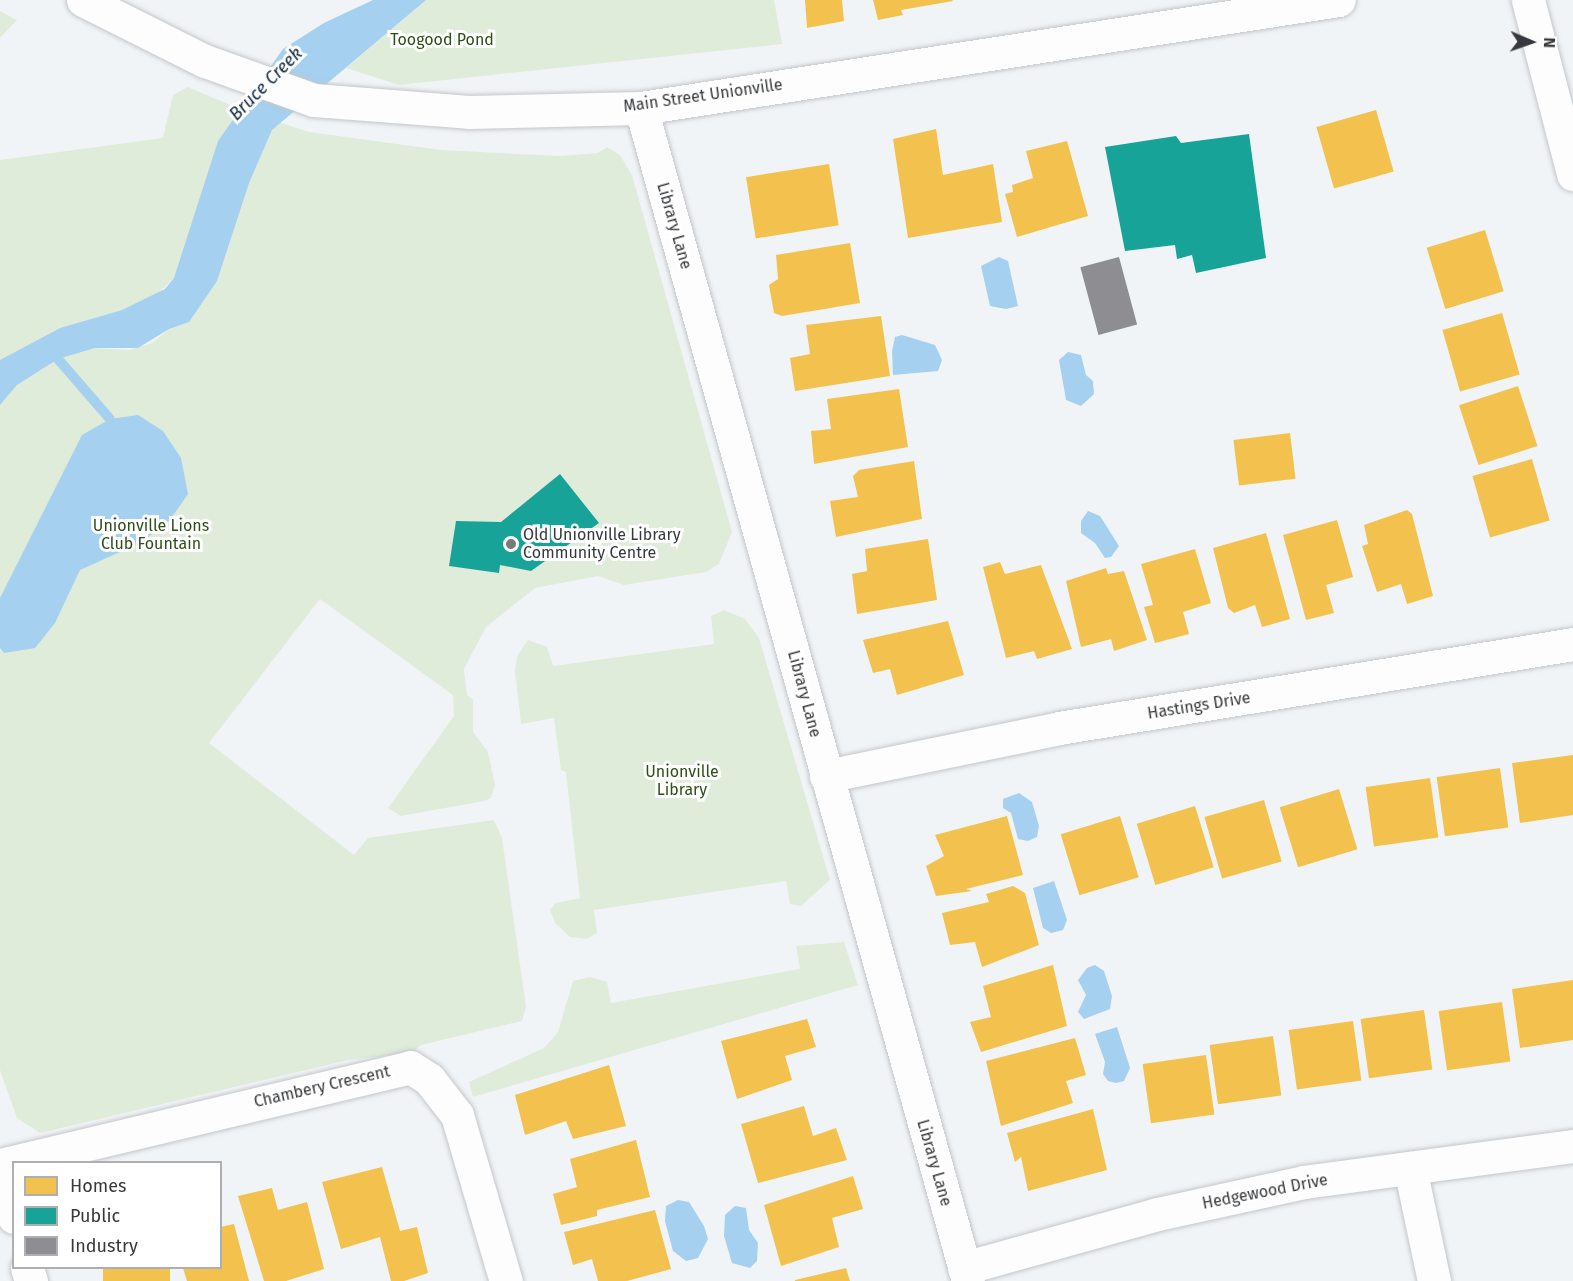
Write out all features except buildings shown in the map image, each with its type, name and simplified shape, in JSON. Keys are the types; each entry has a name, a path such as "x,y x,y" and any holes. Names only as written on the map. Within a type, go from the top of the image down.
{"street":[{"name":"Main Street Unionville","path":"83,0 205,61 314,100 469,112 641,108 1339,0"},
{"path":"1528,0 1573,174"},
{"name":"Library Lane","path":"641,108 966,1275"},
{"name":"Hastings Drive","path":"826,776 1059,728 1573,644"},
{"name":"Chambery Crescent","path":"21,1161 410,1067 429,1078 458,1115 506,1281"},
{"name":"Hedgewood Drive","path":"966,1275 1218,1200 1304,1182 1573,1146"},
{"path":"0,1166 12,1210"},
{"path":"1410,1168 1434,1281"}],"green space":[{"name":"Toogood Pond","path":"426,0 774,0 782,44 399,85 346,68"},
{"path":"0,11 17,20 0,38"},
{"name":"Unionville Lions Club Fountain","path":"188,87 242,110 309,132 441,150 560,156 598,153 607,147 620,155 632,175 732,532 719,564 706,572 624,585 598,576 535,588 486,627 464,669 467,695 473,699 473,732 488,752 495,785 491,798 484,801 401,816 388,808 454,716 453,695 320,599 209,743 354,855 368,838 494,820 502,838 526,1007 522,1021 421,1045 412,1053 348,1060 40,1133 17,1118 0,1070 0,405 17,385 58,359 95,348 129,350 152,343 169,329 189,322 191,230 174,278 155,296 123,310 60,328 0,360 0,160 163,138 173,95"},
{"name":"Unionville Library","path":"724,610 745,619 759,638 830,880 801,906 790,904 786,881 594,910 597,933 587,939 570,937 555,923 550,910 556,903 580,898 566,772 561,770 554,718 521,724 515,671 517,656 528,640 547,647 553,666 714,644 711,616"},
{"path":"844,942 858,985 473,1097 469,1082 544,1048 558,1032 573,981 590,977 607,982 611,1003 800,969 796,946"}],"water":[{"name":"Bruce Creek","path":"373,0 426,0 272,130 249,183 217,281 189,322 169,329 138,348 95,348 58,359 17,385 0,405 0,360 60,328 122,310 165,289 174,278 218,141 283,49 324,23"},
{"path":"999,257 1008,261 1018,306 1006,309 990,306 981,266"},
{"path":"902,335 935,345 942,360 938,371 893,375 892,351 895,337"},
{"path":"1068,352 1081,355 1086,375 1093,381 1094,394 1081,406 1066,400 1059,360"},
{"path":"138,415 163,431 181,458 188,494 170,520 142,542 80,570 55,623 35,648 4,653 0,648 0,598 82,435 110,419"},
{"path":"1088,511 1100,516 1119,546 1111,557 1105,558 1095,543 1081,533 1081,521"},
{"path":"1019,793 1032,802 1039,826 1037,837 1028,841 1018,839 1011,813 1003,808 1003,799"},
{"path":"1054,881 1067,920 1063,930 1051,933 1043,928 1033,888"},
{"path":"1095,965 1104,971 1112,996 1110,1009 1084,1019 1078,1012 1086,995 1078,980 1087,968"},
{"path":"1117,1027 1130,1068 1124,1081 1116,1083 1108,1081 1103,1074 1105,1062 1095,1034"},
{"path":"678,1200 689,1202 704,1226 708,1239 698,1258 686,1261 673,1251 665,1221 666,1206"},
{"path":"735,1206 746,1208 749,1230 758,1243 757,1261 750,1268 732,1263 724,1236 725,1215"}],"waterway":[{"path":"58,359 110,419"}],"place":[{"name":"Old Unionville Library Community Centre","path":"511,544"}]}
